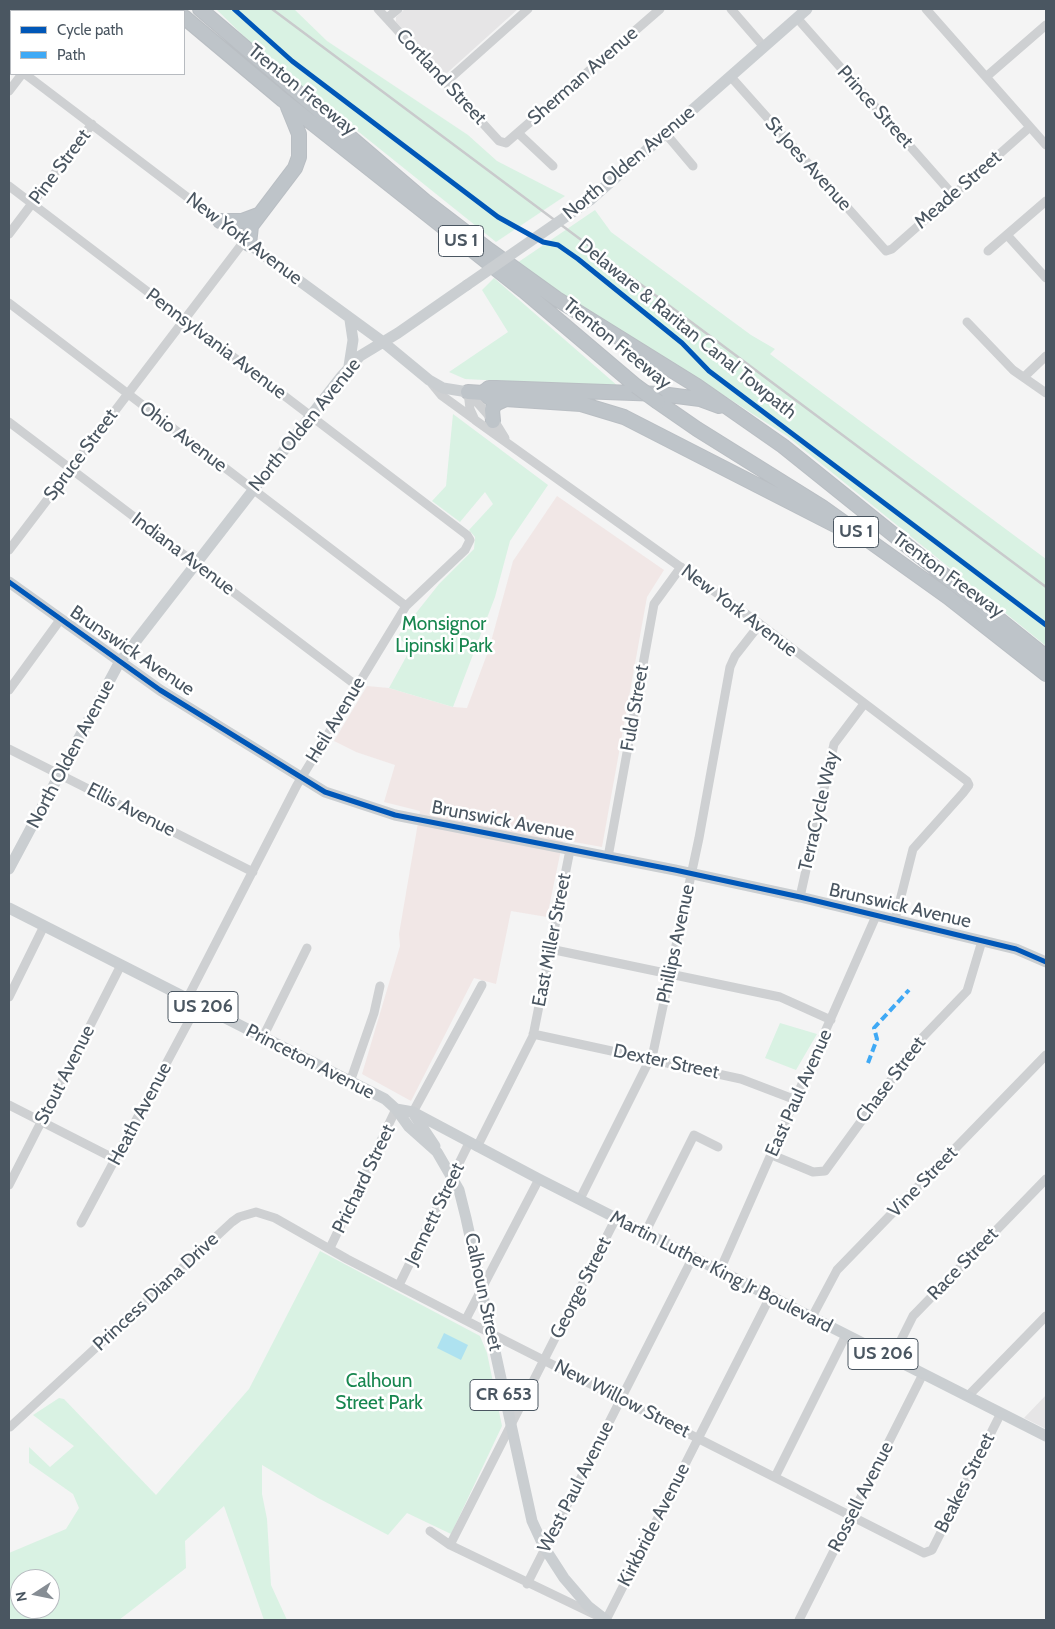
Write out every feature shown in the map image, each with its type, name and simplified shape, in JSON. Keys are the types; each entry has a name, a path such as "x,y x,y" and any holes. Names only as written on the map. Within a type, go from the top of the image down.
{"highway":[{"name":"Trenton Freeway","path":"200,9 426,201 489,250 564,304 697,386 806,463 1046,656"},
{"path":"207,9 250,53"},
{"name":"Trenton Freeway","path":"185,18 283,100 524,291 636,386 697,429 811,500 948,597 1046,674"},
{"path":"247,242 251,226 295,168 299,157 299,134 283,100"},
{"path":"220,221 242,221 258,215"},
{"path":"483,393 489,388 496,388 681,396 700,399 737,413"},
{"path":"468,392 483,393 490,398 581,404 624,417 811,513 863,537"},
{"path":"493,420 492,410 495,404 508,398"}],"main road":[{"name":"North Olden Avenue","path":"9,869 119,663 349,366 360,356 590,200 808,9"},
{"name":"New York Avenue","path":"247,242 350,320 383,342 429,380 443,388 468,392"},
{"path":"349,366 353,340 350,320"},
{"name":"Brunswick Avenue","path":"9,582 119,663 325,792 388,814 692,874 800,898 1016,949 1046,962"},
{"name":"Princeton Avenue","path":"9,908 385,1099 396,1109"},
{"name":"Martin Luther King Jr Boulevard","path":"396,1109 412,1112 770,1297 1046,1436"},
{"name":"Calhoun Street","path":"396,1109 404,1122 437,1152"},
{"name":"Calhoun Street","path":"412,1112 435,1145 437,1152 453,1179 466,1218 529,1508 544,1547 573,1589 606,1620"}],"street":[{"name":"Cortland Street","path":"378,9 499,141 506,143"},
{"path":"386,18 398,9"},
{"path":"446,82 528,9"},
{"name":"Sherman Avenue","path":"506,143 660,9"},
{"path":"731,9 764,48"},
{"path":"926,9 1046,145"},
{"name":"Prince Street","path":"797,18 953,195"},
{"path":"986,77 1046,25"},
{"path":"9,91 23,75"},
{"name":"New York Avenue","path":"25,75 247,242"},
{"name":"St Joes Avenue","path":"731,77 886,251"},
{"name":"Pine Street","path":"9,234 92,124"},
{"name":"Meade Street","path":"886,251 892,249 1030,127"},
{"path":"518,133 553,166"},
{"path":"666,134 692,166"},
{"name":"Pennsylvania Avenue","path":"9,186 311,415 460,530 470,540"},
{"path":"988,251 1046,201"},
{"path":"1007,235 1046,278"},
{"name":"Spruce Street","path":"9,550 184,320 247,242"},
{"name":"Ohio Avenue","path":"9,303 406,606"},
{"path":"967,322 1013,370 1046,393"},
{"path":"1024,377 1046,356"},
{"name":"New York Avenue","path":"429,380 441,395 475,420 507,440 760,624 951,769 968,785 913,848 895,920"},
{"path":"468,392 470,409 475,420"},
{"name":"New York Avenue","path":"468,392 493,420 507,440"},
{"name":"Indiana Avenue","path":"9,422 356,686"},
{"name":"Heil Avenue","path":"187,999 301,778 356,686 406,606 464,550 470,540"},
{"name":"Fuld Street","path":"608,857 654,604 681,567"},
{"path":"9,690 60,620"},
{"name":"Phillips Avenue","path":"580,1199 651,1058 692,874 730,667 735,656 760,624"},
{"name":"TerraCycle Way","path":"800,898 834,744 864,704"},
{"name":"Ellis Avenue","path":"9,749 253,872"},
{"name":"East Miller Street","path":"473,1145 534,1032 570,850"},
{"name":"East Paul Avenue","path":"720,1270 832,1020 876,916"},
{"path":"9,997 44,926"},
{"name":"Chase Street","path":"772,1155 812,1172 825,1171 921,1039 967,991 982,941"},
{"path":"262,1037 307,948"},
{"path":"550,950 780,997 832,1020"},
{"name":"Stout Avenue","path":"9,1185 121,965"},
{"path":"412,1112 482,985"},
{"path":"350,1082 374,1013 380,986"},
{"name":"Heath Avenue","path":"81,1223 198,1004"},
{"name":"Dexter Street","path":"534,1032 756,1082 796,1100"},
{"name":"Vine Street","path":"812,1317 836,1270 1046,1055"},
{"path":"9,1105 115,1159"},
{"name":"Prichard Street","path":"330,1248 396,1109"},
{"path":"645,1233 694,1135 718,1147"},
{"name":"Jennett Street","path":"399,1285 453,1179 473,1145"},
{"path":"466,1319 540,1179"},
{"name":"Race Street","path":"892,1358 913,1316 1046,1179"},
{"name":"Princess Diana Drive","path":"10,1427 239,1217 256,1212 265,1214 318,1241"},
{"name":"George Street","path":"450,1545 616,1218"},
{"name":"New Willow Street","path":"318,1241 346,1259 492,1334 622,1398 922,1552 928,1552"},
{"name":"West Paul Avenue","path":"527,1584 544,1547 693,1257"},
{"name":"Kirkbride Avenue","path":"606,1620 770,1297"},
{"path":"968,1396 1046,1316"},
{"path":"775,1477 846,1335"},
{"name":"Rossell Avenue","path":"799,1620 923,1374"},
{"name":"Beakes Street","path":"928,1552 932,1550 1001,1413"},
{"path":"430,1530 450,1545 527,1584 606,1620"}],"shaded area":[{"path":"405,9 518,9 447,73 443,72 396,22 396,17"},
{"path":"557,496 664,570 647,597 602,847 563,840 547,917 511,911 496,984 474,978 411,1101 362,1074 400,946 399,934 420,811 384,802 395,765 356,752 334,741 367,686 389,688 453,707 467,708 489,649 513,561"},
{"path":"1046,1395 1046,1429 1024,1418"}],"green space":[{"path":"216,9 294,9 327,41 468,135 497,161 565,196 496,242 264,56"},
{"path":"595,210 611,232 751,335 775,349 770,354 1046,559 1046,646 787,436 658,353 553,289 517,263"},
{"path":"494,278 619,387 465,379 449,372 508,332 482,290"},
{"name":"Monsignor Lipinski Park","path":"453,414 548,485 510,541 495,597 453,707 389,688 411,648 397,637 439,584 474,549 475,537 469,530 493,504 485,492 460,522 432,501 446,486"},
{"path":"780,1023 817,1034 796,1070 765,1058"},
{"name":"Calhoun Street Park","path":"320,1251 480,1336 487,1353 502,1426 451,1534 407,1513 388,1535 318,1498 262,1465 262,1494 267,1519 271,1585 287,1620 264,1620 224,1506 185,1541 186,1568 119,1620 9,1620 9,1553 66,1529 79,1508 73,1494 29,1463 29,1447 50,1467 74,1446 33,1415 59,1398 64,1399 156,1495 249,1389"}],"water":[{"path":"444,1333 468,1345 461,1360 437,1348"}],"railway":[{"path":"272,9 1046,587"}],"marked path":[{"path":"868,1063 877,1039 874,1028 909,990"}],"cycle path":[{"name":"Delaware & Raritan Canal Towpath","path":"234,9 292,61 498,217 543,242 558,245 578,259 682,343 709,371 1046,625"},
{"path":"9,582 160,690 325,792 395,815 675,870 800,897 1016,949 1046,962"}]}
